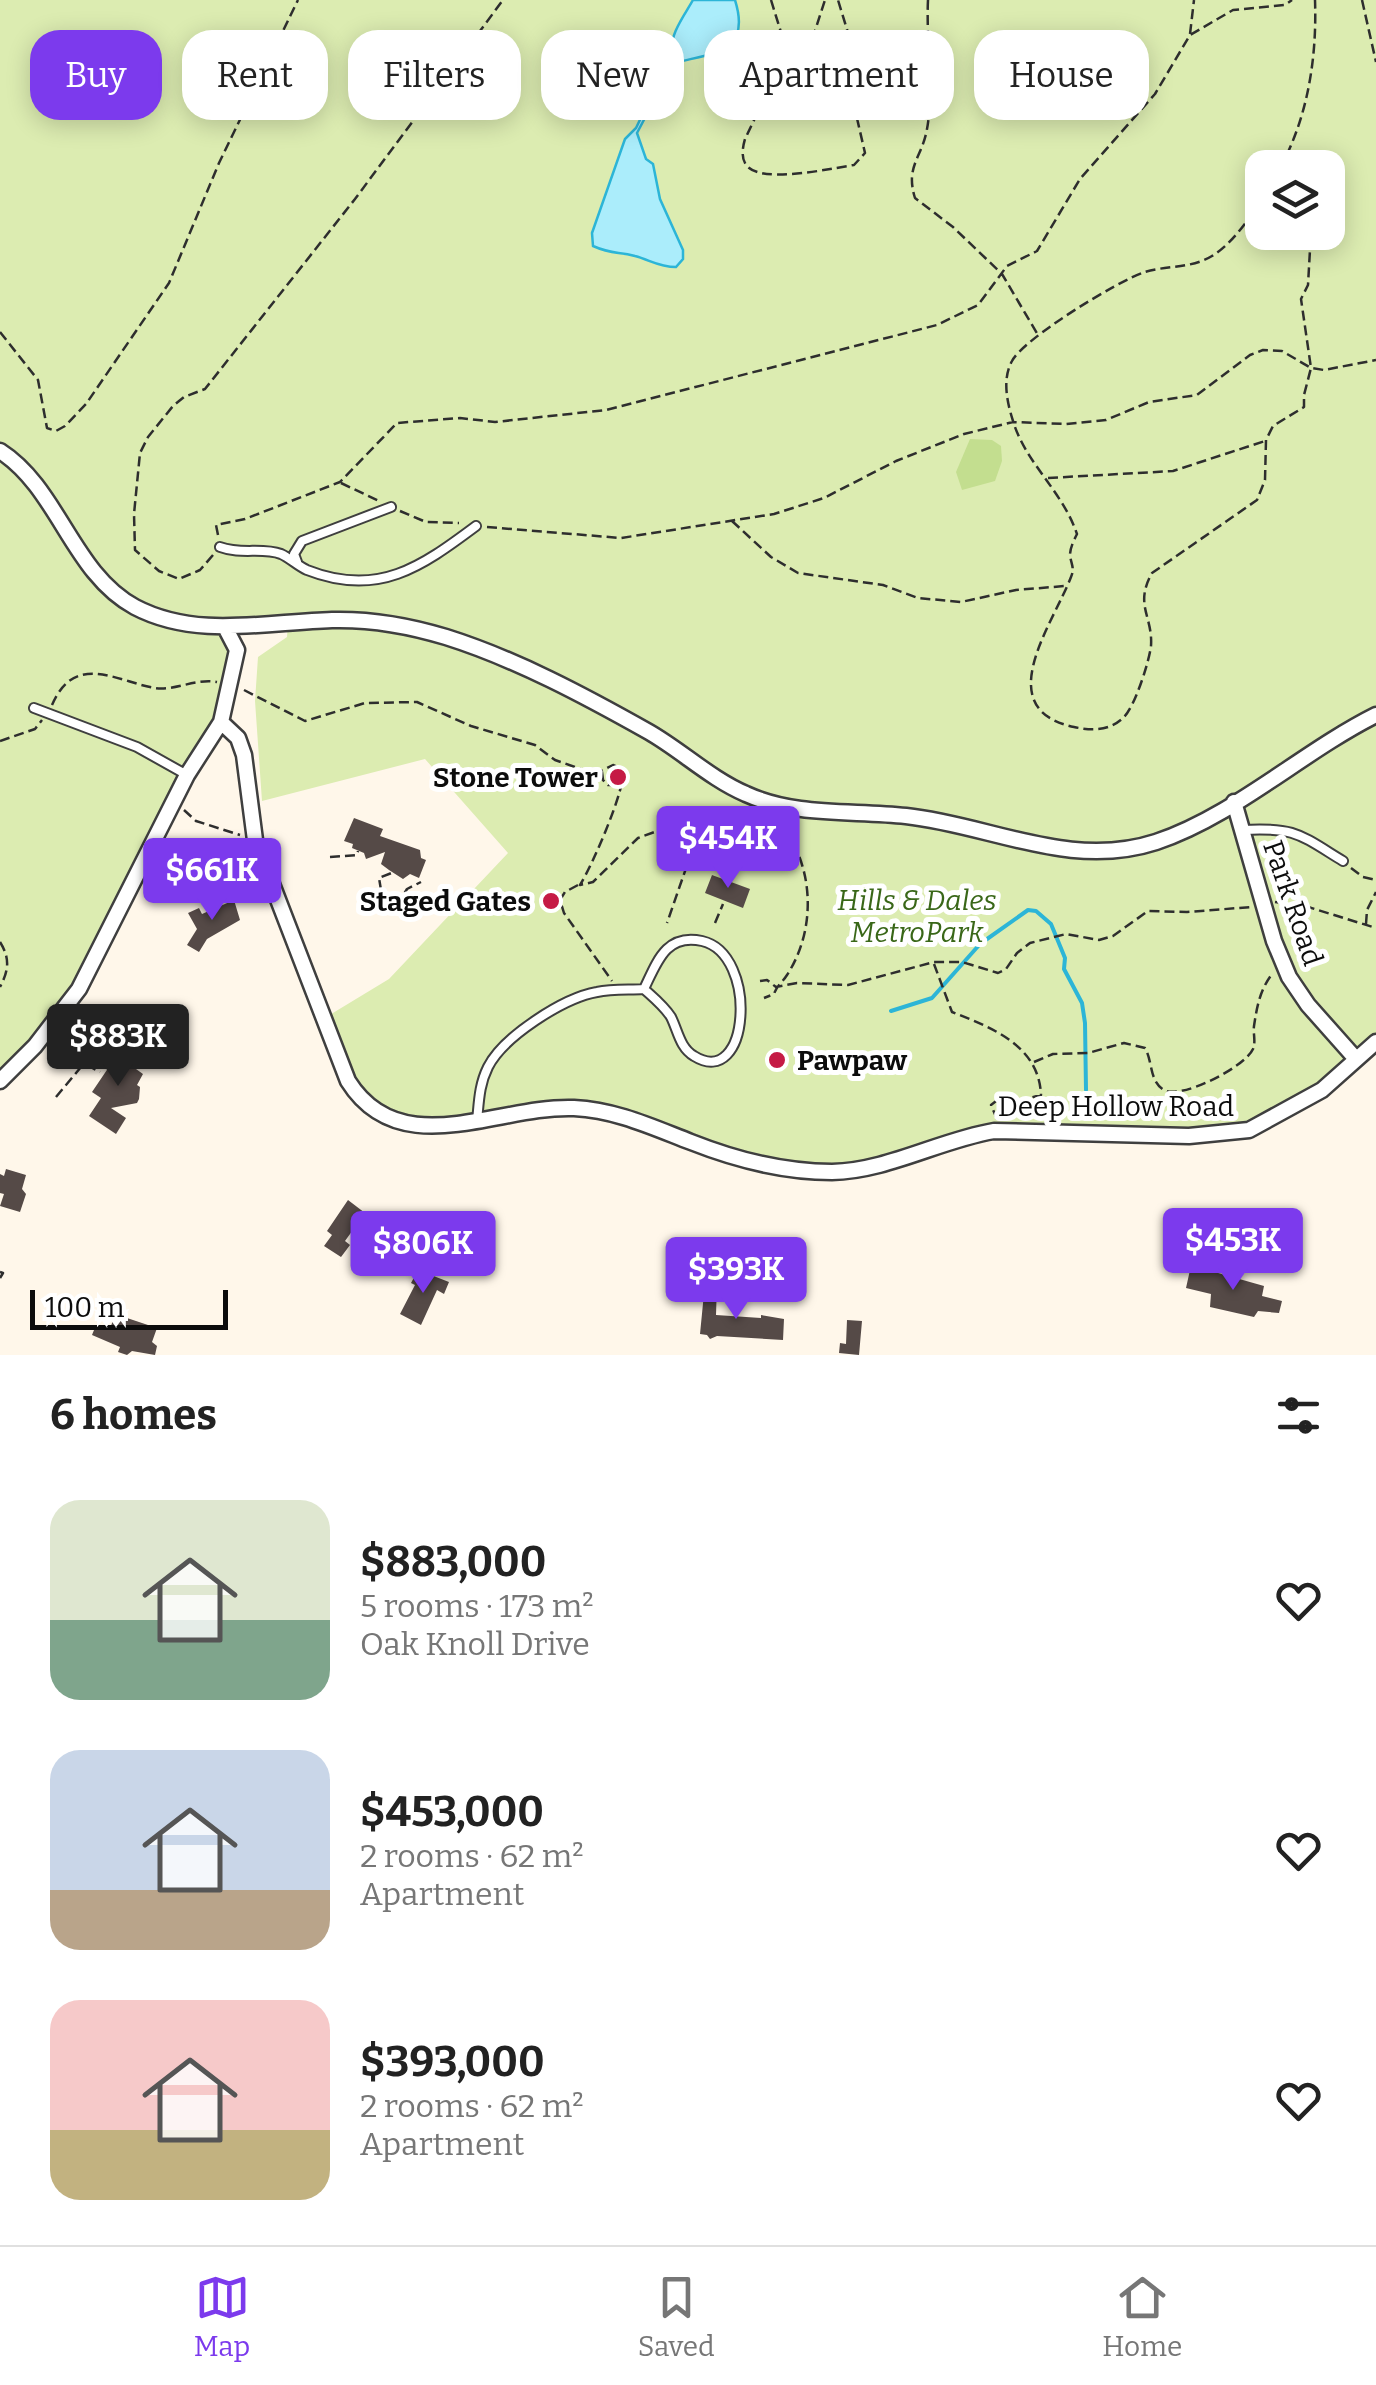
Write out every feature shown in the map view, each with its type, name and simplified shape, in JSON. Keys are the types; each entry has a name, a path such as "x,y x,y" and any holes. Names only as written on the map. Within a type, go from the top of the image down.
{"street":[{"path":"0,451 34,482 100,579 131,604 177,623 224,626 337,620 392,625 443,636 517,666 650,732 727,784 774,804 905,816 1044,847 1127,850 1166,838 1234,802 1376,715"},
{"path":"0,1081 35,1046 78,989 173,802 220,722 237,650 224,626"},
{"name":"Deep Hollow Road","path":"220,722 238,738 244,755 255,840 328,1032 357,1096 370,1109 397,1121 439,1126 547,1108 596,1110 760,1162 835,1172 876,1164 962,1136 1001,1130 1119,1136 1214,1136 1249,1130 1322,1090 1376,1042"},
{"name":"Park Road","path":"1234,802 1282,961 1308,1005 1356,1059"}],"lane":[{"path":"297,563 294,554 302,541 391,507"},
{"path":"220,547 234,552 272,552 305,569 369,583 439,554 476,526"},
{"path":"34,708 138,747 187,776"},
{"path":"1242,830 1285,829 1344,861"},
{"path":"477,1121 480,1087 490,1064 508,1042 537,1020 595,992 644,989 670,1017 692,1056 705,1061 728,1056 737,1044 741,1024 738,989 731,962 722,949 695,939 672,944 662,952 644,989"}],"path":[{"path":"0,332 38,380 47,428 56,431 65,426 86,404 169,283 219,163 298,0"},
{"path":"503,0 355,199 205,389 184,397 148,436 140,453 135,550 158,571 179,579 200,570 220,547 216,525 245,519 340,482 397,423 460,418 495,422 606,410 938,325 978,305 1006,266 1036,252 1080,179 1156,94 1190,35 1194,0"},
{"path":"771,0 784,42 784,57 744,139 742,152 744,163 751,170 772,175 854,166 865,154 856,114 856,59 838,0"},
{"path":"815,30 826,0"},
{"path":"928,0 927,131 911,172 915,198 964,236 1002,274 1039,336"},
{"path":"1190,35 1233,10 1286,5 1292,0"},
{"path":"1287,150 1310,80 1316,34 1315,0"},
{"path":"1362,0 1376,62"},
{"path":"1245,222 1232,240 1211,257 1181,269 1147,271 1109,288 1039,336 1014,356 1009,368 1006,386 1013,422 1027,452 1068,507 1077,534 1070,552 1074,572 1036,654 1031,693 1038,711 1063,725 1094,731 1126,716 1136,698 1151,645 1143,590 1152,573 1257,500 1265,480 1266,440 1273,426 1304,407 1312,368 1301,299 1308,285 1310,250"},
{"path":"340,482 426,522 621,538 798,508 964,434 1013,422 1106,420 1150,402 1197,395 1250,355 1263,350 1282,351 1312,368 1324,370 1376,360"},
{"path":"1046,478 1173,471 1266,440"},
{"path":"731,520 798,573 883,585 918,598 961,602 1016,590 1067,586"},
{"path":"0,741 35,729 67,685 78,677 100,673 156,688 211,680 265,698 305,720 365,703 417,702 471,726 536,745 555,760 594,774 613,765 622,768 625,775 620,797 580,885"},
{"path":"602,772 608,785 620,784"},
{"path":"173,802 196,821 255,840"},
{"path":"614,990 611,975 564,913 560,900 565,892 593,882 638,838 694,818 701,825 797,850 809,896 806,919 788,973 774,994 764,998"},
{"path":"667,923 701,825"},
{"path":"330,858 356,855 358,851"},
{"path":"1344,861 1362,877 1376,880"},
{"path":"378,904 382,896 379,878 394,872"},
{"path":"384,910 395,909 408,888 421,882"},
{"path":"210,889 218,908"},
{"path":"1366,926 1367,910 1376,892"},
{"path":"760,981 767,980 776,986 848,984 934,962 962,962 998,972 1006,969 1030,943 1066,934 1099,940 1114,936 1148,910 1187,912 1282,901 1376,928"},
{"path":"715,923 723,904"},
{"path":"0,942 9,956 0,987"},
{"path":"1034,1062 1054,1054 1088,1053 1124,1043 1146,1048 1152,1060 1153,1079 1162,1089 1184,1093 1238,1066 1251,1054 1258,998 1282,961"},
{"path":"934,962 952,1012 996,1032 1034,1062 1041,1095 1022,1100 1000,1098 992,1104 1001,1130"},
{"path":"56,1097 81,1066 92,1066 100,1072"},
{"path":"0,1272 0,1278"}],"green space":[{"name":"Hills & Dales MetroPark","path":"0,0 1376,0 1376,1042 1343,1070 1249,1130 1022,1129 891,1159 806,1171 596,1110 439,1125 371,1109 323,1019 389,979 508,853 425,759 262,801 255,701 258,657 287,637 288,623 225,627 237,650 221,722 79,989 0,1081"},
{"path":"970,439 992,440 1001,446 1002,461 995,481 962,490 956,472"}],"water":[{"path":"693,0 735,0 738,30 704,30 704,56 684,60 684,30 677,30"},
{"path":"644,120 637,133 646,159 653,164 660,199 683,250 683,259 676,267 593,246 592,233 625,139"}],"building":[{"path":"354,818 383,829 380,836 420,850 421,858 426,860 419,878 410,874 403,879 381,864 385,852 366,859 364,853 352,848 353,844 344,841"},
{"path":"712,875 750,889 743,908 705,893"},
{"path":"234,900 240,920 207,939 199,952 187,945 197,929 188,913 199,908 202,914"},
{"path":"133,1044 146,1053 136,1069 143,1074 137,1085 139,1099 137,1103 111,1108 126,1118 116,1134 89,1116 101,1098 92,1092 115,1058 121,1062"},
{"path":"6,1169 26,1175 22,1189 26,1194 20,1212 0,1206 4,1194 0,1193 0,1174 4,1176"},
{"path":"348,1200 365,1213 345,1241 350,1245 341,1257 324,1246 332,1235 327,1231"},
{"path":"1204,1269 1264,1286 1262,1296 1282,1301 1279,1313 1258,1311 1254,1317 1210,1307 1211,1294 1186,1288 1190,1270 1203,1273"},
{"path":"418,1270 449,1282 444,1294 437,1290 421,1325 400,1314"},
{"path":"705,1283 717,1284 716,1315 784,1319 783,1340 717,1336 710,1339 700,1334"},
{"path":"115,1314 157,1328 152,1342 157,1346 155,1355 132,1351 127,1355 118,1352 120,1347 92,1335 96,1325 110,1329"},
{"path":"847,1320 862,1321 859,1355 839,1353 840,1343 846,1344"}],"waterway":[{"path":"891,1011 932,998 980,944 1028,910 1036,911 1051,924 1065,958 1064,969 1082,1003 1086,1090"}],"place":[{"name":"Stone Tower","path":"618,777"},
{"name":"Staged Gates","path":"551,901"},
{"name":"Pawpaw","path":"777,1060"}]}
